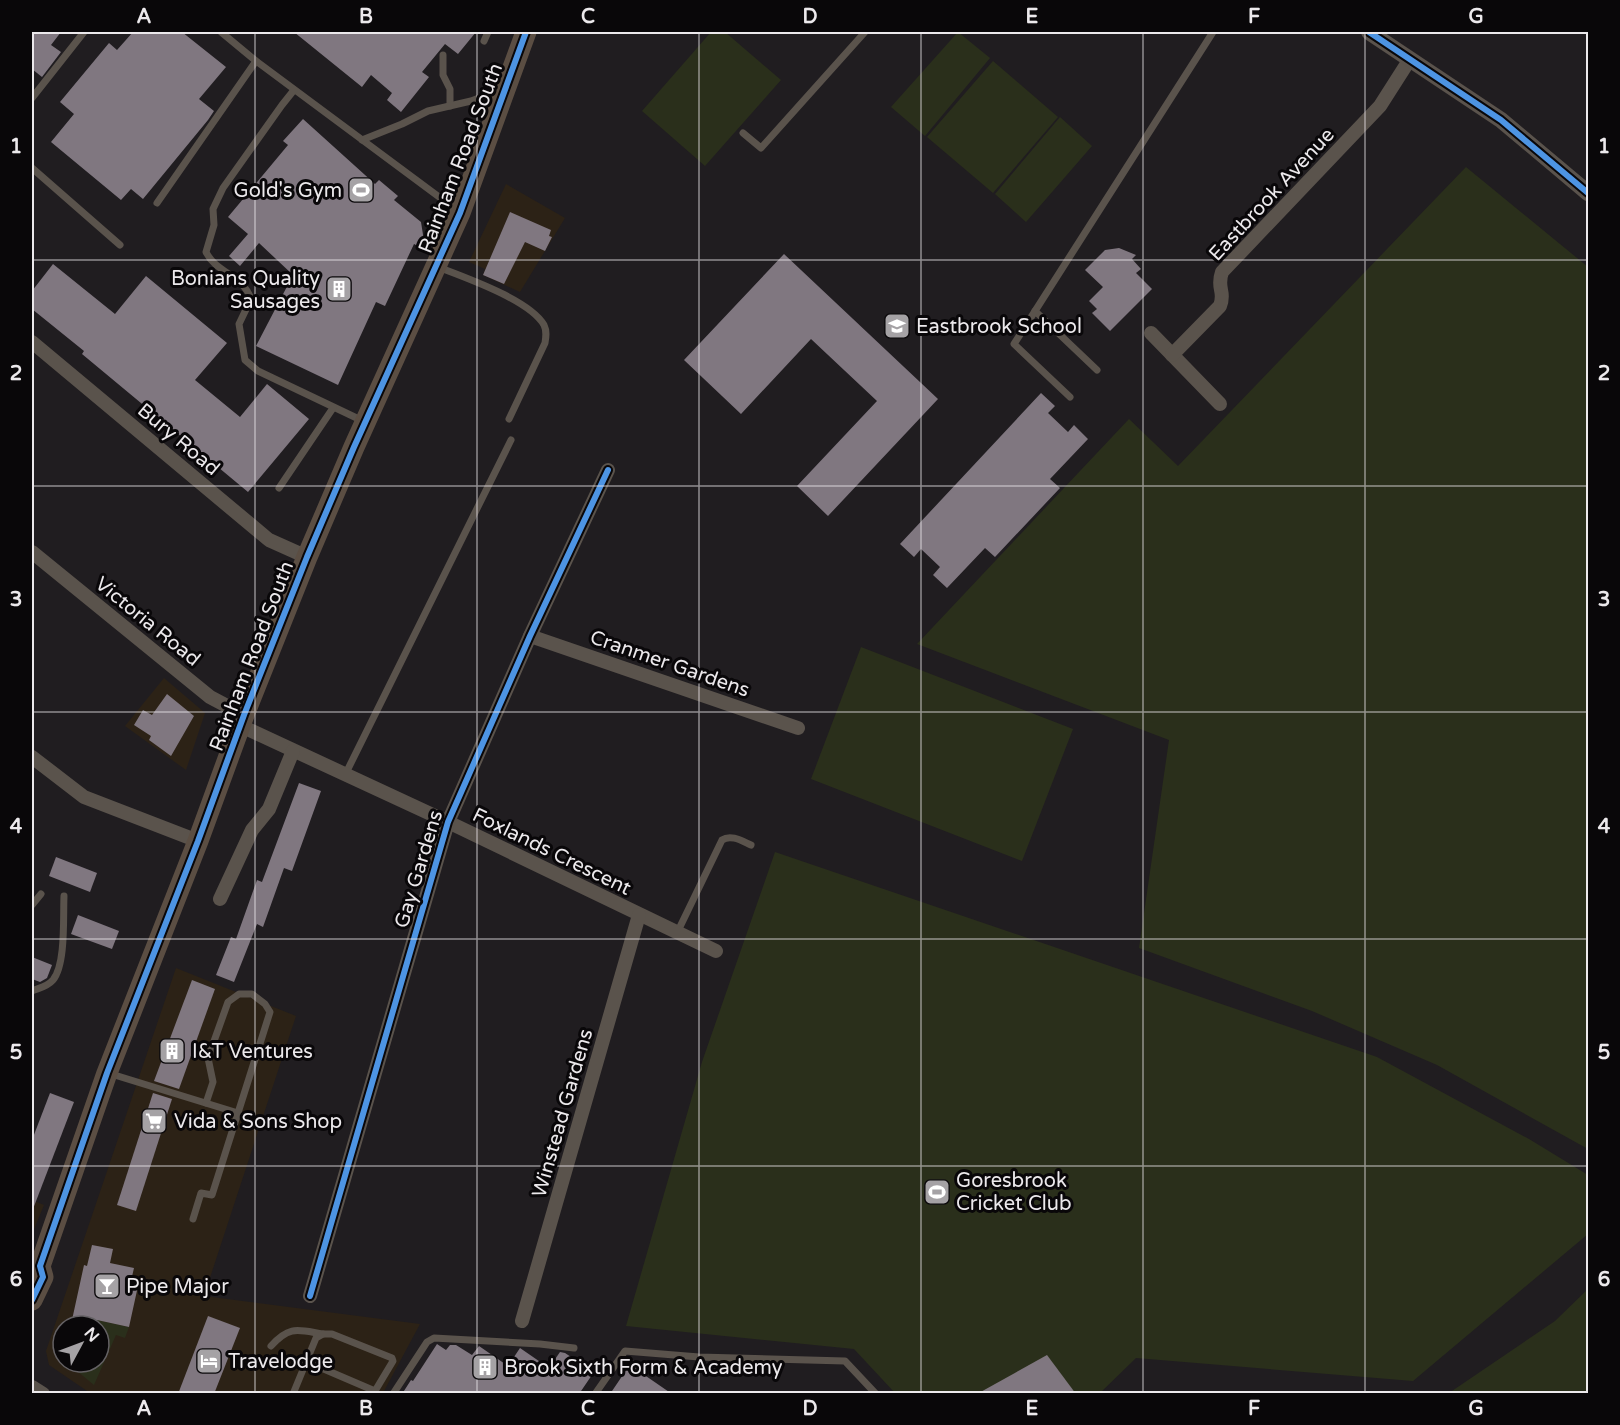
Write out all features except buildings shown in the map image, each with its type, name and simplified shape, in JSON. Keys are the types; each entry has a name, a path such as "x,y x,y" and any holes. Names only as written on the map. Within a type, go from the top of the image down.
{"main road":[{"name":"Rainham Road South","path":"32,1300 37,1274 107,1073 198,841 242,721 307,556 460,213 526,32"}],"street":[{"path":"1369,32 1500,120 1588,193"},
{"name":"Eastbrook Avenue","path":"1172,355 1220,306 1223,298 1218,283 1222,272 1380,106 1410,59"},
{"path":"1151,333 1220,404"},
{"name":"Bury Road","path":"32,342 269,540 307,556"},
{"name":"Gay Gardens","path":"310,1296 448,822 530,636 608,470"},
{"name":"Victoria Road","path":"32,552 242,721"},
{"name":"Cranmer Gardens","path":"530,636 798,728"},
{"name":"Foxlands Crescent","path":"242,721 293,751 448,822 716,951"},
{"path":"220,898 252,830 269,809 293,751"},
{"path":"32,757 84,797 198,841"},
{"name":"Winstead Gardens","path":"522,1321 639,915"},
{"path":"32,1387 43,1394"}],"lane":[{"path":"32,98 84,32"},
{"path":"221,32 294,90 460,213"},
{"path":"484,41 488,32"},
{"path":"743,133 761,148 865,32"},
{"path":"1070,397 1014,344 1213,32"},
{"path":"443,55 443,75 450,89 450,106"},
{"path":"157,203 256,61"},
{"path":"362,140 428,111 471,101 506,88"},
{"path":"294,90 223,188 213,209 214,225 206,252 209,259 247,288 251,299 238,324 245,360 258,371 365,422"},
{"path":"32,168 120,245"},
{"path":"435,266 498,292 523,306 544,325 545,343 509,419"},
{"path":"1035,311 1097,370"},
{"path":"279,488 333,408"},
{"path":"345,775 511,440"},
{"path":"677,933 722,840 727,837 734,838 751,845"},
{"path":"32,905 41,894"},
{"path":"32,991 44,987 52,980 60,961 64,896"},
{"path":"193,1219 201,1192 212,1195 270,1012 265,1004 252,994 238,994 228,1002 208,1058 213,1082 206,1103"},
{"path":"107,1073 238,1113"},
{"path":"271,1346 281,1334 288,1331 332,1334 392,1358 393,1361 374,1392 305,1361"},
{"path":"292,1394 316,1338 323,1334"},
{"path":"393,1394 427,1342 434,1338 574,1348"},
{"path":"595,1394 625,1351 699,1357 845,1361 876,1394"}],"shaded area":[{"path":"506,184 565,218 520,292 483,275 485,269 469,262"},
{"path":"164,678 205,713 186,770 125,726"},
{"path":"176,968 296,1016 204,1296 420,1324 383,1393 90,1393 62,1374 111,1374 111,1314 59,1314"},
{"path":"32,1200 44,1205 32,1234"},
{"path":"51,1336 51,1366 46,1351"}],"green space":[{"path":"711,32 725,32 781,80 705,166 642,111"},
{"path":"958,32 990,58 925,136 891,107"},
{"path":"993,61 1058,117 993,193 927,137"},
{"path":"1060,117 1092,146 1026,222 995,194"},
{"path":"1466,167 1588,267 1588,1149 1437,1065 1312,1011 1139,948 1169,740 917,644 1129,419 1178,466"},
{"path":"861,647 1073,729 1022,861 811,779"},
{"path":"775,852 1377,1057 1529,1139 1588,1175 1588,1234 1413,1381 1136,1358 1100,1393 895,1393 854,1349 626,1326 702,1062"},
{"path":"1588,1289 1588,1393 1449,1393 1555,1321"},
{"path":"111,1323 129,1327 125,1338 116,1335 111,1346"},
{"path":"81,1374 99,1374 94,1385"}],"cycle path":[{"path":"32,1300 43,1277 40,1266 107,1073 198,841 244,715 354,447 460,213 526,32"},
{"path":"1369,32 1501,120 1588,193"},
{"path":"310,1296 448,822 530,636 608,470"}],"place":[{"name":"Gold's Gym","path":"361,190"},
{"name":"Bonians Quality Sausages","path":"339,289"},
{"name":"Eastbrook School","path":"897,326"},
{"name":"I&T Ventures","path":"172,1051"},
{"name":"Vida & Sons Shop","path":"154,1121"},
{"name":"Goresbrook Cricket Club","path":"937,1192"},
{"name":"Pipe Major","path":"107,1286"},
{"name":"Travelodge","path":"209,1361"},
{"name":"Brook Sixth Form & Academy","path":"485,1367"}]}
